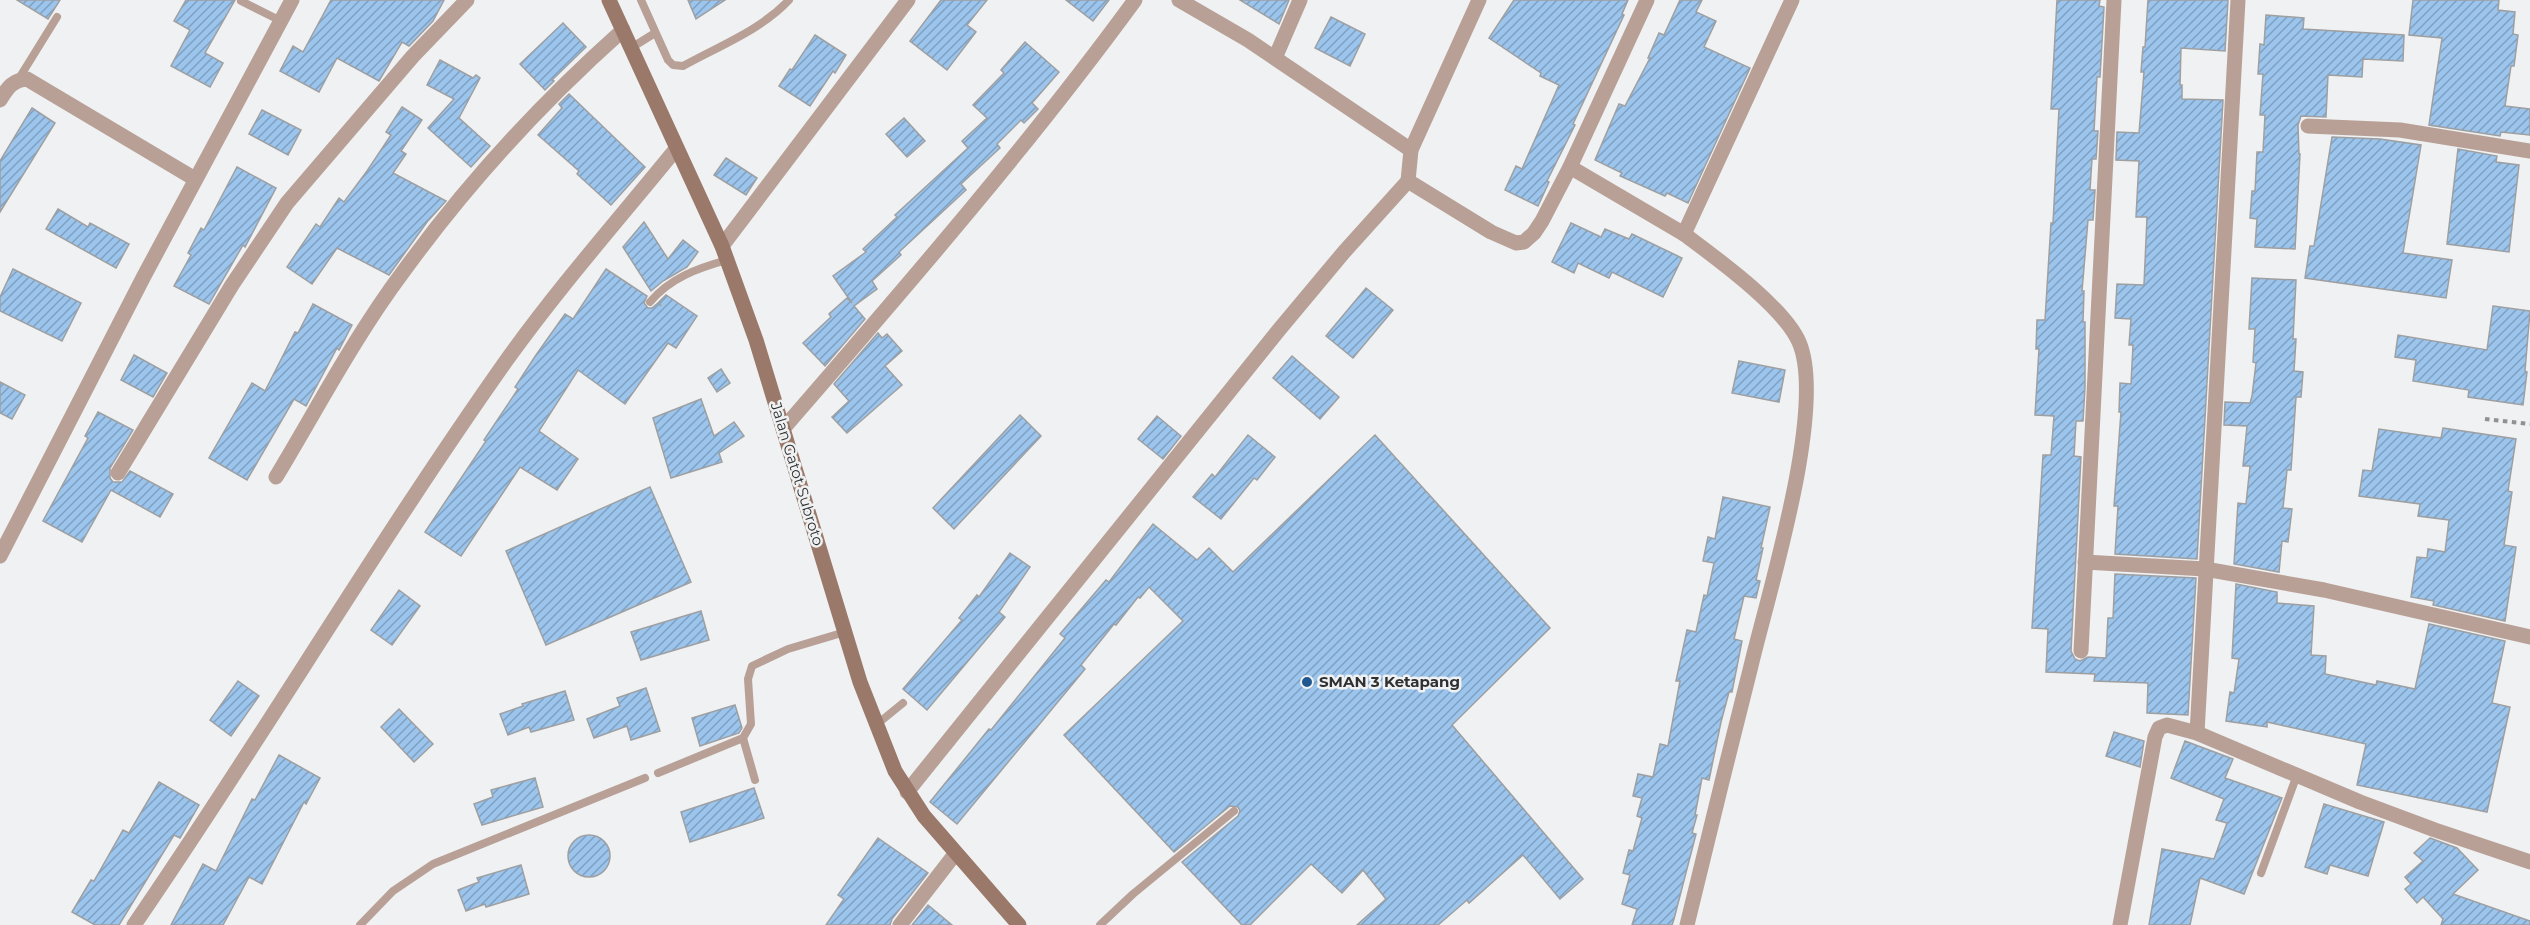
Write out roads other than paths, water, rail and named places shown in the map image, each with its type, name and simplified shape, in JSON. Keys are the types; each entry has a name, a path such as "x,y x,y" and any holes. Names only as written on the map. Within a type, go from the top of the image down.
{"street":[{"path":"0,556 195,179 291,0"},
{"path":"118,473 232,285 287,203 413,56 467,0"},
{"name":"Jalan Gatot Subroto","path":"609,0 725,253 756,340 860,682 895,771 907,792 955,854 1019,925"},
{"path":"725,253 908,0"},
{"path":"783,429 926,264 1037,127 1135,0"},
{"path":"1179,0 1231,29 1411,150"},
{"path":"1275,58 1300,0"},
{"path":"907,792 1278,331 1344,252 1408,181 1411,150 1479,0"},
{"path":"1408,181 1491,232 1516,243 1524,242 1534,233 1570,167 1647,0"},
{"path":"1684,234 1792,0"},
{"path":"2081,651 2114,0"},
{"path":"2197,734 2238,0"},
{"path":"276,477 370,320 402,273 516,135 581,68 623,30"},
{"path":"0,100 11,84 27,79 195,179"},
{"path":"2308,126 2400,130 2530,151"},
{"path":"134,925 437,463 508,359 676,149"},
{"path":"1570,167 1684,234 1731,270 1781,318 1798,342 1807,375 1807,403 1794,487 1687,925"},
{"path":"2085,562 2205,569 2324,590 2530,638"},
{"path":"2120,925 2155,736 2159,728 2167,725 2197,734 2434,830 2530,862"},
{"path":"900,925 955,854"}],"lane":[{"path":"640,0 668,60 673,65 683,66 758,25 789,0"},
{"path":"241,1 281,21"},
{"path":"18,80 57,17"},
{"path":"631,48 655,33"},
{"path":"650,302 669,284 707,266 725,253"},
{"path":"658,773 743,738 751,724 748,679 752,666 788,649 845,632"},
{"path":"876,725 903,703"},
{"path":"743,738 755,780"},
{"path":"2261,873 2297,775"},
{"path":"360,925 393,891 433,864 645,778"},
{"path":"1100,925 1133,894 1234,811"}],"place":[{"name":"SMAN 3 Ketapang","path":"1307,682"}]}
